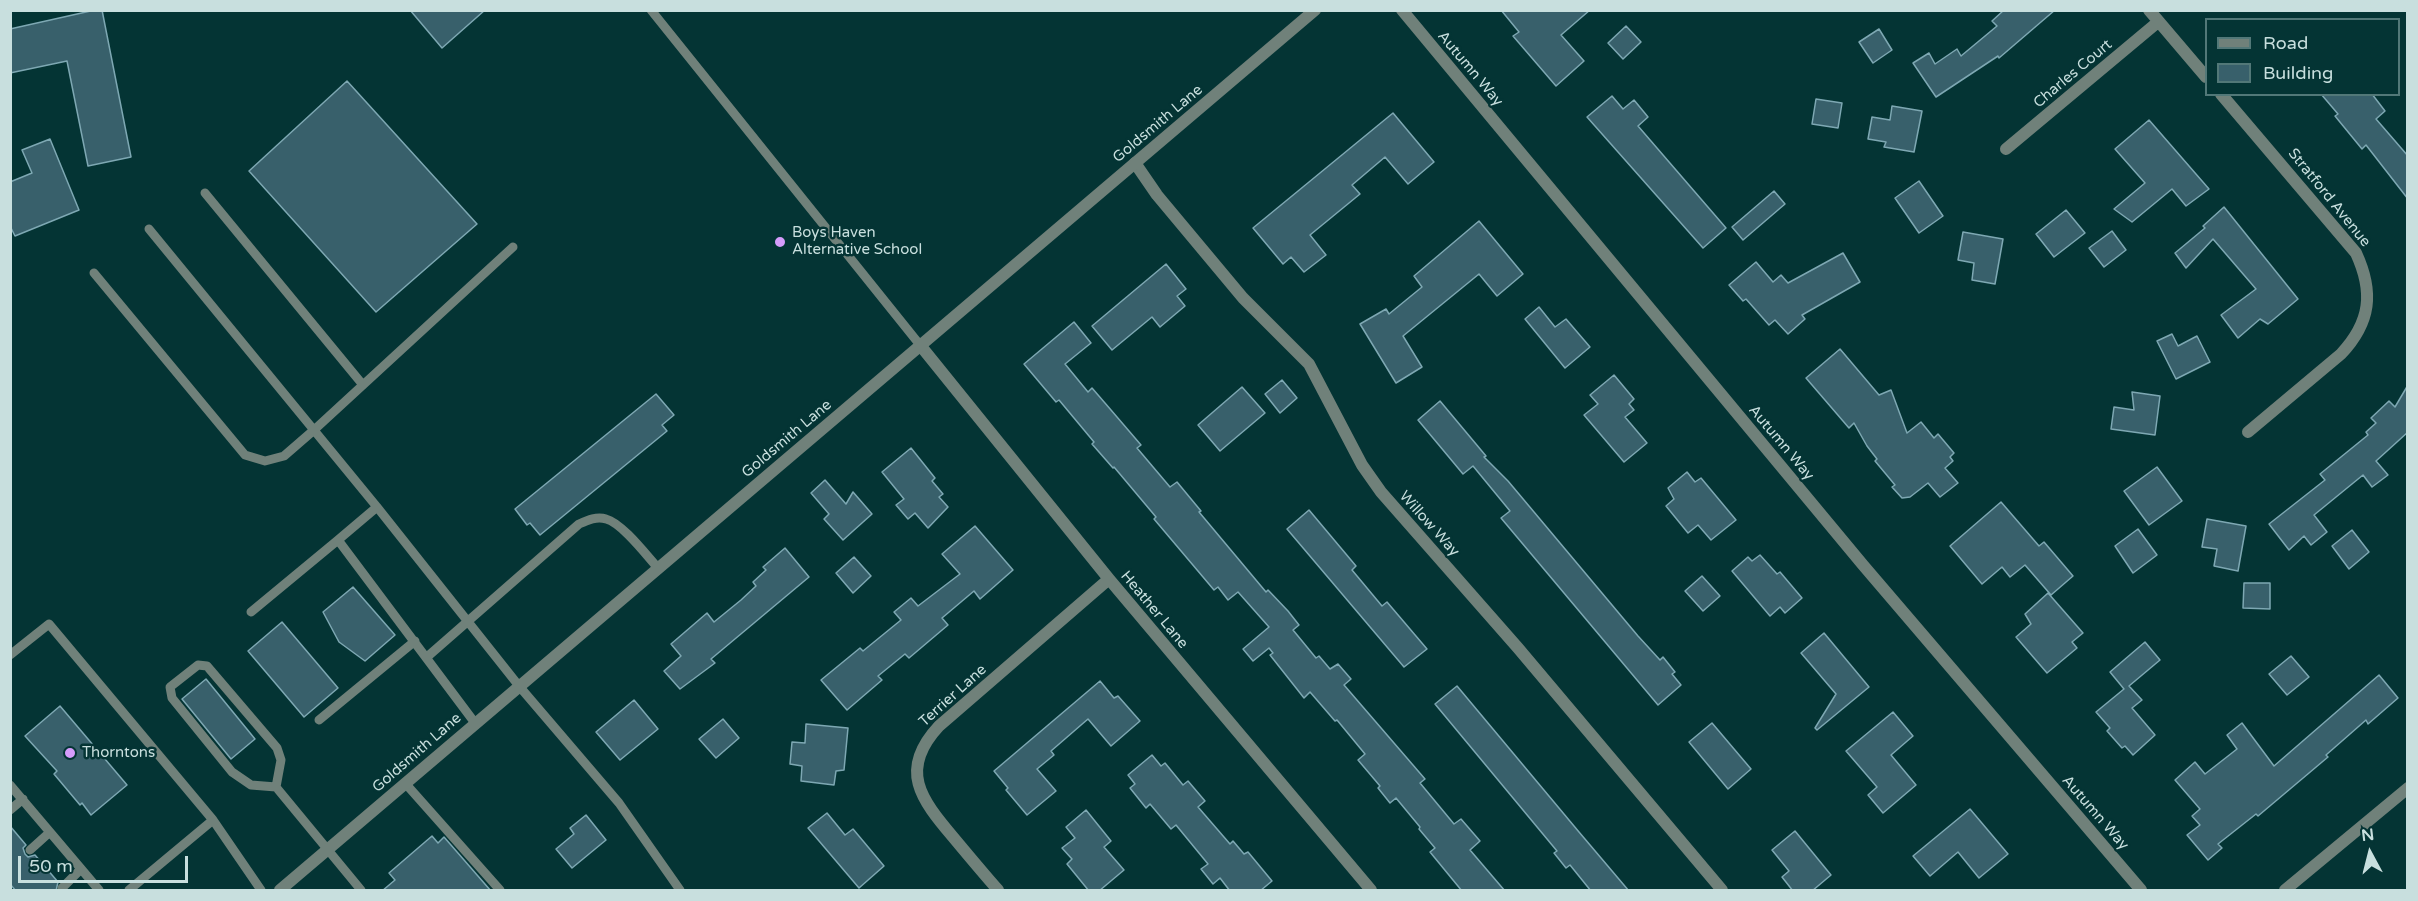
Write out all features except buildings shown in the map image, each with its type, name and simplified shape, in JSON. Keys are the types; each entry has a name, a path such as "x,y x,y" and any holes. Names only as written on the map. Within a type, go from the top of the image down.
{"street":[{"name":"Goldsmith Lane","path":"280,891 1315,10"},
{"name":"Autumn Way","path":"1402,10 1863,566 2141,891"},
{"path":"2149,10 2205,76"},
{"name":"Charles Court","path":"2006,149 2158,22"},
{"name":"Stratford Avenue","path":"2224,96 2356,253 2367,285 2365,315 2353,341 2341,354 2248,432"},
{"name":"Willow Way","path":"1136,163 1157,195 1244,298 1309,364 1357,455 1381,492 1518,648 1722,891"},
{"name":"Heather Lane","path":"920,345 1109,579 1371,891"},
{"name":"Terrier Lane","path":"998,891 922,798 917,771 921,750 939,726 1109,579"},
{"path":"2285,891 2408,788"}],"lane":[{"path":"651,10 920,345"},
{"path":"205,193 363,385"},
{"path":"149,229 377,507 519,686 619,803 680,891"},
{"path":"94,273 245,455 265,461 284,456 513,247"},
{"path":"251,612 377,507"},
{"path":"427,657 579,524 595,518 608,519 618,526 658,568"},
{"path":"338,540 475,723"},
{"path":"10,655 49,624 213,820 261,891"},
{"path":"319,720 414,642"},
{"path":"276,787 281,760 278,748 207,666 198,665 170,687 172,698 232,772 250,785 276,787 362,891"},
{"path":"405,783 500,891"},
{"path":"10,784 99,891"},
{"path":"10,810 23,799"},
{"path":"129,891 213,820"},
{"path":"30,850 50,832"},
{"path":"62,888 81,869"}],"place":[{"name":"Boys Haven Alternative School","path":"780,242"},
{"name":"Thorntons","path":"70,753"}]}
